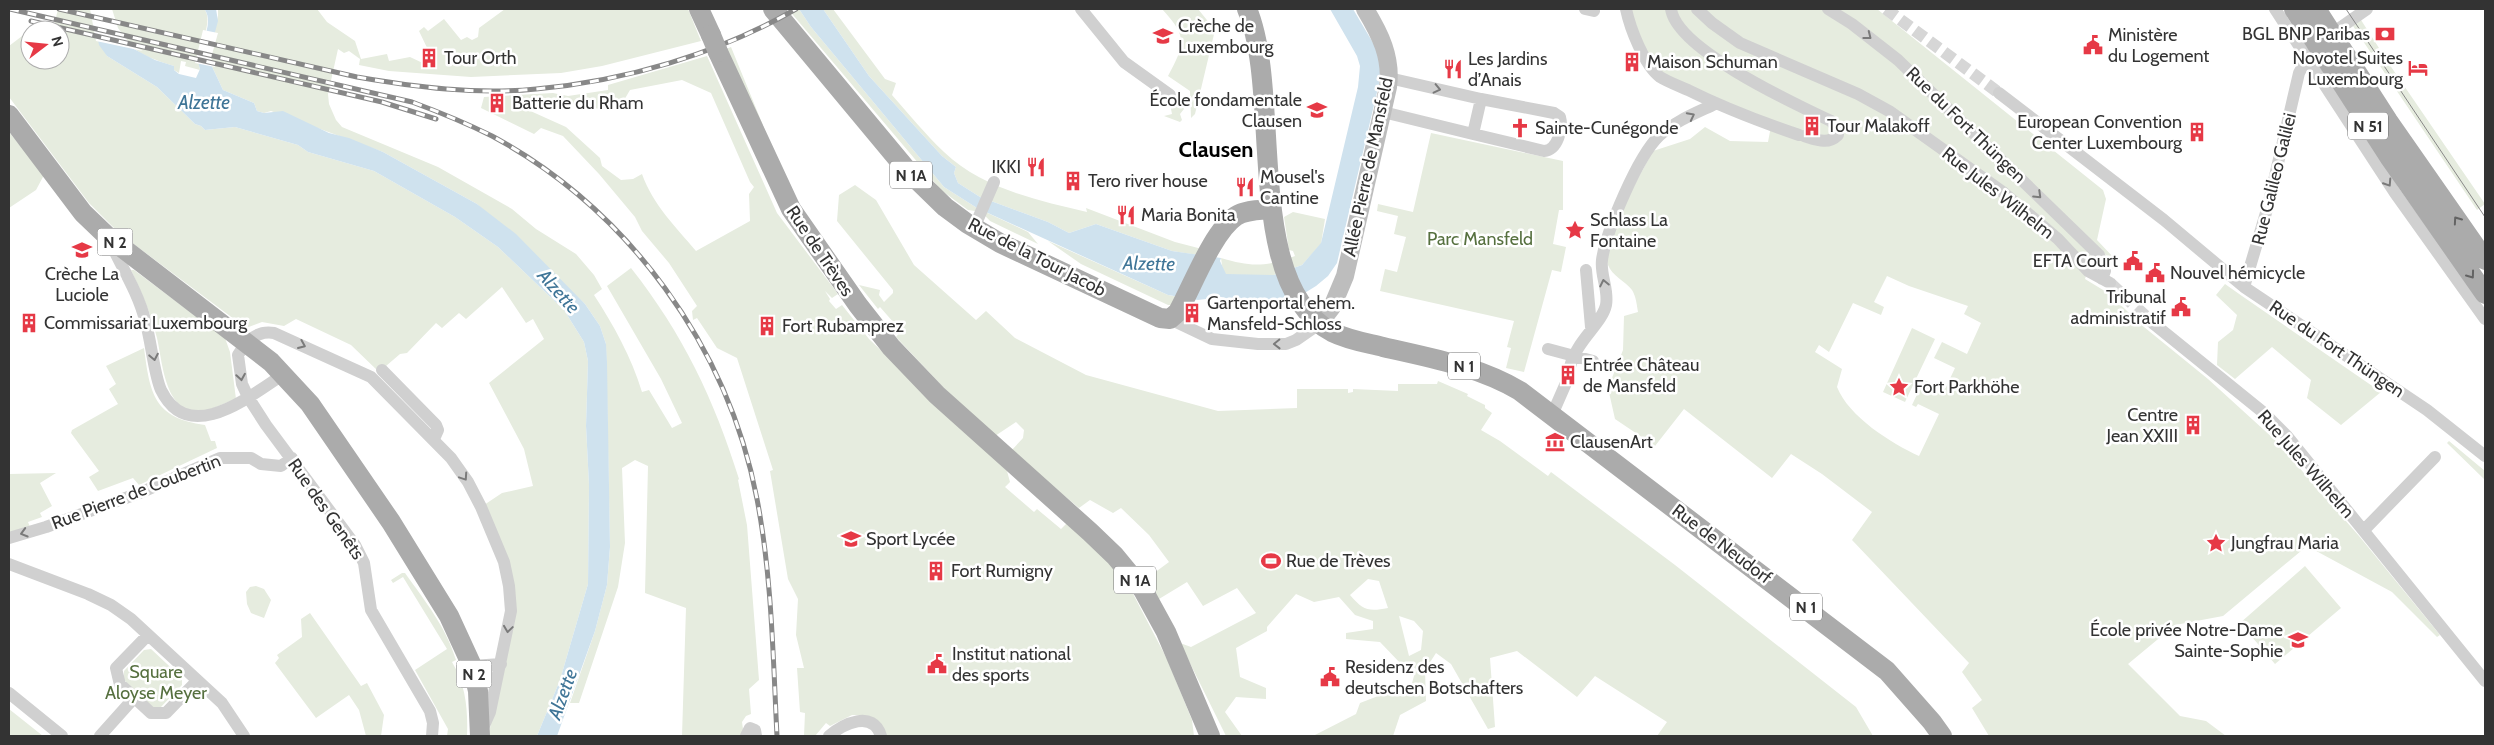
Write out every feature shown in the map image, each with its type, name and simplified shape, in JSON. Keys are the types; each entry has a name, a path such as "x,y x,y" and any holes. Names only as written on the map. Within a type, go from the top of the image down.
{"main road":[{"name":"Rue de Trèves","path":"699,9 787,204 858,306 891,347 937,395 1090,532 1132,576 1143,590 1166,632 1210,736"},
{"name":"Rue de la Tour Jacob","path":"773,9 918,183 978,220 1000,243 1160,318 1170,319"},
{"name":"N 1","path":"1247,9 1253,26 1266,107 1270,209 1282,258 1297,298 1307,314 1319,324 1350,339 1461,366 1494,377 1520,391 1552,415"},
{"name":"Allée Pierre de Mansfeld","path":"1319,324 1332,307 1345,276 1383,112 1389,78 1386,48 1366,9"},
{"name":"N 51","path":"2294,9 2390,158 2485,294"},
{"name":"N 51","path":"2316,9 2318,45 2388,122 2485,260"},
{"name":"N 2","path":"9,115 83,213 107,236 248,342 284,374 310,404 392,522 450,616 472,666 478,691 480,734"},
{"path":"1170,319 1178,312 1208,254 1224,229 1238,215 1270,209"},
{"name":"Rue de Neudorf","path":"1552,415 1887,671 1927,715 1942,736"}],"street":[{"path":"1081,9 1124,62 1170,95"},
{"path":"1626,9 1629,25 1651,68 1660,76 1715,104 1801,135 1822,141 1833,140 1838,135 1837,128 1831,121 1764,89 1717,60 1695,42 1675,19 1671,9"},
{"name":"Rue Jules Wilhelm","path":"1697,9 1712,23 1740,43 1858,94 1888,111 2004,193 2058,239 2088,271 2106,281"},
{"name":"Rue du Fort Thüngen","path":"1828,9 1852,24 1898,60 2099,255 2105,271 2106,281"},
{"path":"2275,9 2318,45 2395,193 2485,319"},
{"path":"2318,45 2367,9"},
{"name":"Rue Galileo Galilei","path":"2244,287 2268,206 2300,73 2318,45"},
{"path":"1383,112 1544,151 1551,151 1555,147 1561,122 1560,116 1554,113 1389,78"},
{"name":"Rue du Fort Thüngen","path":"1999,94 2164,220 2244,287 2427,410 2485,456"},
{"path":"1473,134 1481,99"},
{"path":"1571,362 1592,327 1603,313 1606,305 1602,260 1610,230 1644,156 1653,142 1670,128 1715,104"},
{"path":"978,220 994,182"},
{"path":"107,236 138,300 152,344 160,389 166,399 183,413 208,417 221,413 284,374"},
{"path":"1586,270 1592,327"},
{"name":"Rue de la Tour Jacob","path":"1170,319 1212,339 1258,344 1291,342 1319,324"},
{"name":"Rue Jules Wilhelm","path":"2154,324 2264,413 2287,436 2485,681"},
{"path":"248,342 257,334 265,331 274,333 360,370 382,386 434,439 468,482 495,538 504,562 509,586 510,610 501,664 490,712 480,734"},
{"name":"Rue des Genêts","path":"248,342 238,355 242,384 248,397 355,545 364,564 371,610 430,712 433,723 432,736"},
{"path":"1548,349 1571,362 1593,361"},
{"path":"382,370 436,425 438,430 434,439"},
{"path":"1552,415 1566,383"},
{"name":"Rue Jules Wilhelm","path":"2364,530 2435,457"},
{"name":"Rue Pierre de Coubertin","path":"9,538 46,527 152,488 220,458 251,458 261,464 281,466 292,458"},
{"path":"9,564 88,594 111,605 131,618 196,681 222,703 244,736"},
{"path":"148,635 116,668 120,685 151,713 166,713 196,681"},
{"path":"472,666 501,664"},
{"path":"9,693 62,736"},
{"path":"100,736 134,698"},
{"path":"832,733 854,721 864,720 874,724 881,736"},
{"path":"746,736 750,728 755,730 756,736"}],"green space":[{"path":"58,9 92,9 107,56 157,87 195,124 205,130 235,127 298,145 308,152 374,171 455,217 498,247 564,310 584,342 588,361 586,426 589,485 588,584 560,680 537,736 489,736 509,586 481,507 502,493 533,486 524,449 489,383 544,339 533,319 526,323 502,287 466,319 459,313 442,328 436,323 407,353 400,354 379,372 351,345 296,319 284,326 262,322 246,328 119,233 89,203 9,97 9,46 20,38 20,70 70,70 70,20 55,20"},
{"path":"109,9 205,10 207,23 200,55 200,70 185,66 186,62 181,61 179,73 174,70 174,66 150,58 132,47 119,32"},
{"path":"218,9 317,9 327,22 355,41 361,59 387,54 389,61 410,57 427,65 436,61 430,54 419,31 424,27 428,31 444,19 461,40 467,37 472,40 478,37 479,28 505,9 688,9 701,41 602,66 561,73 471,77 389,71 359,65 360,59 349,51 344,53 338,49 328,94 329,104 336,120 342,127 438,167 512,209 536,229 576,254 594,275 602,289 594,295 633,366 642,392 649,390 672,428 682,423 661,379 607,286 631,268 650,293 681,343 708,394 739,479 747,525 759,680 749,689 751,714 746,716 742,722 744,736 682,736 686,608 645,593 648,466 635,460 622,468 625,543 618,587 579,703 570,703 595,631 607,585 610,547 606,344 600,326 585,304 477,204 383,152 271,111 264,113 257,111 254,103 223,90 208,58"},
{"path":"788,9 799,9 811,27 944,187 977,208 1028,232 1038,244 990,221 980,213 968,210 941,190"},
{"path":"823,9 833,9 885,79 896,83 892,95 944,152 959,165 993,184 1011,191 1087,212 1086,208 1175,242 1202,249 1198,255 1172,251 1096,224 1069,233 1048,222 980,197 958,183 954,173 956,167 942,156 869,76"},
{"path":"1162,9 1198,9 1215,30 1195,114 1191,118 1190,91 1168,76 1178,56 1181,41 1176,27"},
{"path":"1626,9 1877,9 2103,190 2106,199 2097,240 2114,258 2113,269 2108,257 2096,245 2085,279 2108,293 2144,327 2208,379 2275,440 2359,536 2440,635 2437,637 2392,592 2307,546 2223,616 2175,625 2128,664 2180,716 2206,721 2226,736 1989,736 1972,708 1982,700 1962,672 1969,663 1852,540 1872,512 1822,474 1791,454 1772,478 1684,409 1655,446 1615,419 1608,388 1623,350 1624,316 1638,312 1633,292 1610,269 1607,255 1623,208 1640,175 1653,151 1690,139 1705,127 1730,141 1768,142 1771,126 1660,77","holes":["1887,276 1909,286 1968,306 1964,314 1981,323 1967,354 1942,342 1934,358 1955,368 1945,389 1924,380 1912,405 1916,407 1918,404 1939,414 1919,456 1896,444 1861,419 1851,409 1837,387 1842,369 1815,352 1819,345 1829,352 1853,303 1881,315 1884,307 1874,302"]},
{"path":"2361,20 2379,48 2371,53 2353,26"},
{"path":"731,47 791,194 724,50"},
{"path":"707,56 777,213 838,294 832,298 825,291 830,299 829,301 836,309 842,305 869,339 1007,471 1010,482 1005,487 1034,512 1037,509 1061,529 1067,523 1110,561 1131,590 1167,659 1192,720 1194,736 887,736 864,715 852,715 830,726 826,723 815,736 804,736 805,713 800,712 797,668 804,668 796,635 798,599 788,579 770,471 773,470 737,358 717,348 697,318 693,320 692,311 697,306 669,263 642,231 635,217 599,174 563,136 541,128 534,134 481,108 484,97 553,93 568,96 608,90 608,85","holes":["682,80 711,93 750,182 754,187 749,194 750,221 696,251 659,206 642,174 633,179 621,180 602,166 600,158 566,127 526,109 528,104 556,101 612,109 620,107 630,90"]},
{"path":"2385,58 2485,204 2477,210 2378,63"},
{"path":"1179,101 1184,109 1180,114 1182,120 1180,122 1164,116 1172,114 1171,109 1174,103"},
{"path":"9,132 44,175 36,190 9,208"},
{"name":"Parc Mansfeld","path":"1431,133 1563,161 1563,210 1559,210 1553,244 1566,247 1561,272 1552,270 1524,372 1506,368 1511,348 1507,347 1514,321 1380,291 1385,269 1397,272 1406,237 1394,234 1398,216 1377,211 1378,204 1413,212"},
{"path":"855,185 876,200 914,265 976,320 986,311 1015,338 1086,375 1218,411 1297,408 1297,389 1348,389 1348,393 1353,392 1353,389 1398,391 1398,384 1437,384 1438,381 1468,394 1467,396 1485,405 1485,408 1492,413 1481,430 1500,441 1548,476 1551,472 1675,565 1856,707 1873,736 1657,736 1667,722 1595,676 1577,697 1517,651 1490,658 1495,727 1488,729 1451,664 1436,653 1425,670 1426,701 1400,715 1393,736 1313,736 1356,714 1360,703 1412,683 1416,669 1410,664 1402,665 1380,642 1346,639 1346,633 1373,629 1373,621 1355,615 1339,597 1314,602 1296,594 1267,627 1267,631 1236,648 1240,677 1266,688 1266,699 1236,697 1225,712 1242,736 1226,736 1180,643 1191,647 1256,613 1237,588 1203,606 1187,582 1159,599 1146,579 1169,562 1149,535 1121,508 1113,513 1090,500 1079,508 1011,451 1023,438 1024,430 1016,422 995,436 944,388 896,337 901,331 880,307 878,309 859,285 880,290 879,295 884,302 893,293 893,290 837,221 839,195","holes":["1368,579 1379,581 1388,608 1366,609 1350,595","1399,616 1414,621 1423,631 1421,650 1409,656"]},
{"path":"1293,212 1325,219 1321,244 1302,265 1274,275 1226,275 1223,272 1221,258 1241,263 1266,264 1295,256 1293,251 1289,250 1284,217"},
{"path":"1048,241 1168,295 1178,297 1171,305 1168,305 1081,264"},
{"path":"131,270 134,270 225,338 230,352 236,399 208,410 194,411 183,407 175,399 164,375 152,320"},
{"path":"2225,284 2381,392 2341,425 2307,398 2311,380 2272,347 2235,379 2217,365 2218,342 2233,330 2237,315 2216,295"},
{"path":"1912,328 1935,339 1905,402 1883,392"},
{"path":"144,348 152,391 158,401 165,410 175,416 188,422 205,425 211,441 215,441 217,448 139,485 133,478 98,491 89,477 99,471 71,433 72,430 118,404 109,389 116,384 106,366"},
{"path":"2449,441 2485,471 2485,480 2447,443"},
{"path":"56,473 40,483 52,506 40,513 42,517 28,522 30,527 9,533 9,474"},
{"path":"2305,566 2341,608 2275,664 2240,623"},
{"path":"405,573 441,625 452,648 456,660 452,662 457,671 465,698 467,736 447,736 448,729 415,670 447,649 403,577 393,583 391,580"},
{"path":"256,586 264,589 271,600 264,618 251,613 247,604 246,592 250,587"},
{"path":"310,613 361,686 367,683 384,715 381,736 366,736 359,710 349,695 316,718 275,663 279,658 277,655 302,637 301,619"},
{"name":"Square Aloyse Meyer","path":"151,649 182,678 182,685 160,708 153,709 124,680 124,671 144,650"},
{"path":"9,709 43,736 9,736"}],"water":[{"name":"Alzette","path":"92,9 110,16 130,47 155,60 174,66 174,70 179,74 196,78 200,69 199,55 208,24 205,10 216,9 218,21 208,58 223,90 254,103 257,111 264,113 283,111 329,133 349,138 383,152 477,204 516,234 585,304 600,326 606,344 607,362 610,547 607,585 595,631 557,736 537,736 560,680 588,584 589,485 586,426 588,361 584,342 564,310 498,247 455,217 374,171 308,152 298,145 235,127 205,130 195,124 157,87 107,56 99,45"},
{"name":"Alzette","path":"799,9 823,9 869,76 942,156 956,167 954,173 958,183 980,197 1048,222 1069,233 1096,224 1172,251 1221,258 1220,261 1226,274 1274,275 1302,265 1321,243 1358,87 1360,66 1357,56 1330,9 1353,9 1379,53 1381,75 1337,263 1328,276 1303,294 1272,303 1253,305 1221,297 1198,300 1168,295 977,208 944,187 811,27"}],"pier":[{"path":"90,9 112,9 118,28 131,45 143,51 96,41"},
{"path":"203,30 218,33 211,58 215,67 195,63"}],"tunnel":[{"path":"1886,9 1999,93"},
{"path":"2110,283 2154,324"}],"tram line":[{"path":"2346,9 2485,217"}],"railway":[{"path":"10,9 412,102 492,136 542,167 587,203 628,243 665,288 697,337 723,389 743,443 757,499 766,558 777,736"},
{"path":"59,9 357,77 424,87 491,91 514,91 570,85 637,72 703,52 766,25 796,9"},
{"path":"70,30 382,102 436,119"}],"place":[{"name":"BGL BNP Paribas","path":"2385,34"},
{"name":"Crèche de Luxembourg","path":"1163,36"},
{"name":"Ministère du Logement","path":"2093,45"},
{"name":"Tour Orth","path":"429,58"},
{"name":"Maison Schuman","path":"1632,62"},
{"name":"Novotel Suites Luxembourg","path":"2418,68"},
{"name":"Les Jardins d’Anais","path":"1453,69"},
{"name":"Batterie du Rham","path":"497,103"},
{"name":"École fondamentale Clausen","path":"1317,110"},
{"name":"Tour Malakoff","path":"1812,126"},
{"name":"Sainte-Cunégonde","path":"1520,128"},
{"name":"European Convention Center Luxembourg","path":"2197,132"},
{"name":"IKKI","path":"1036,167"},
{"name":"Tero river house","path":"1073,181"},
{"name":"Mousel's Cantine","path":"1245,187"},
{"name":"Maria Bonita","path":"1126,215"},
{"name":"Schlass La Fontaine","path":"1575,230"},
{"name":"Crèche La Luciole","path":"82,250"},
{"name":"EFTA Court","path":"2133,261"},
{"name":"Nouvel hémicycle","path":"2155,273"},
{"name":"Tribunal administratif","path":"2181,307"},
{"name":"Gartenportal ehem. Mansfeld-Schloss","path":"1192,313"},
{"name":"Commissariat Luxembourg","path":"29,323"},
{"name":"Fort Rubamprez","path":"767,326"},
{"name":"Entrée Château de Mansfeld","path":"1568,375"},
{"name":"Fort Parkhöhe","path":"1899,387"},
{"name":"Centre Jean XXIII","path":"2193,425"},
{"name":"ClausenArt","path":"1555,442"},
{"name":"Sport Lycée","path":"851,539"},
{"name":"Jungfrau Maria","path":"2216,543"},
{"name":"Rue de Trèves","path":"1271,561"},
{"name":"Fort Rumigny","path":"936,571"},
{"name":"École privée Notre-Dame Sainte-Sophie","path":"2298,640"},
{"name":"Institut national des sports","path":"937,664"},
{"name":"Residenz des deutschen Botschafters","path":"1330,677"}],"district":[{"name":"Clausen","path":"1216,149"}]}
